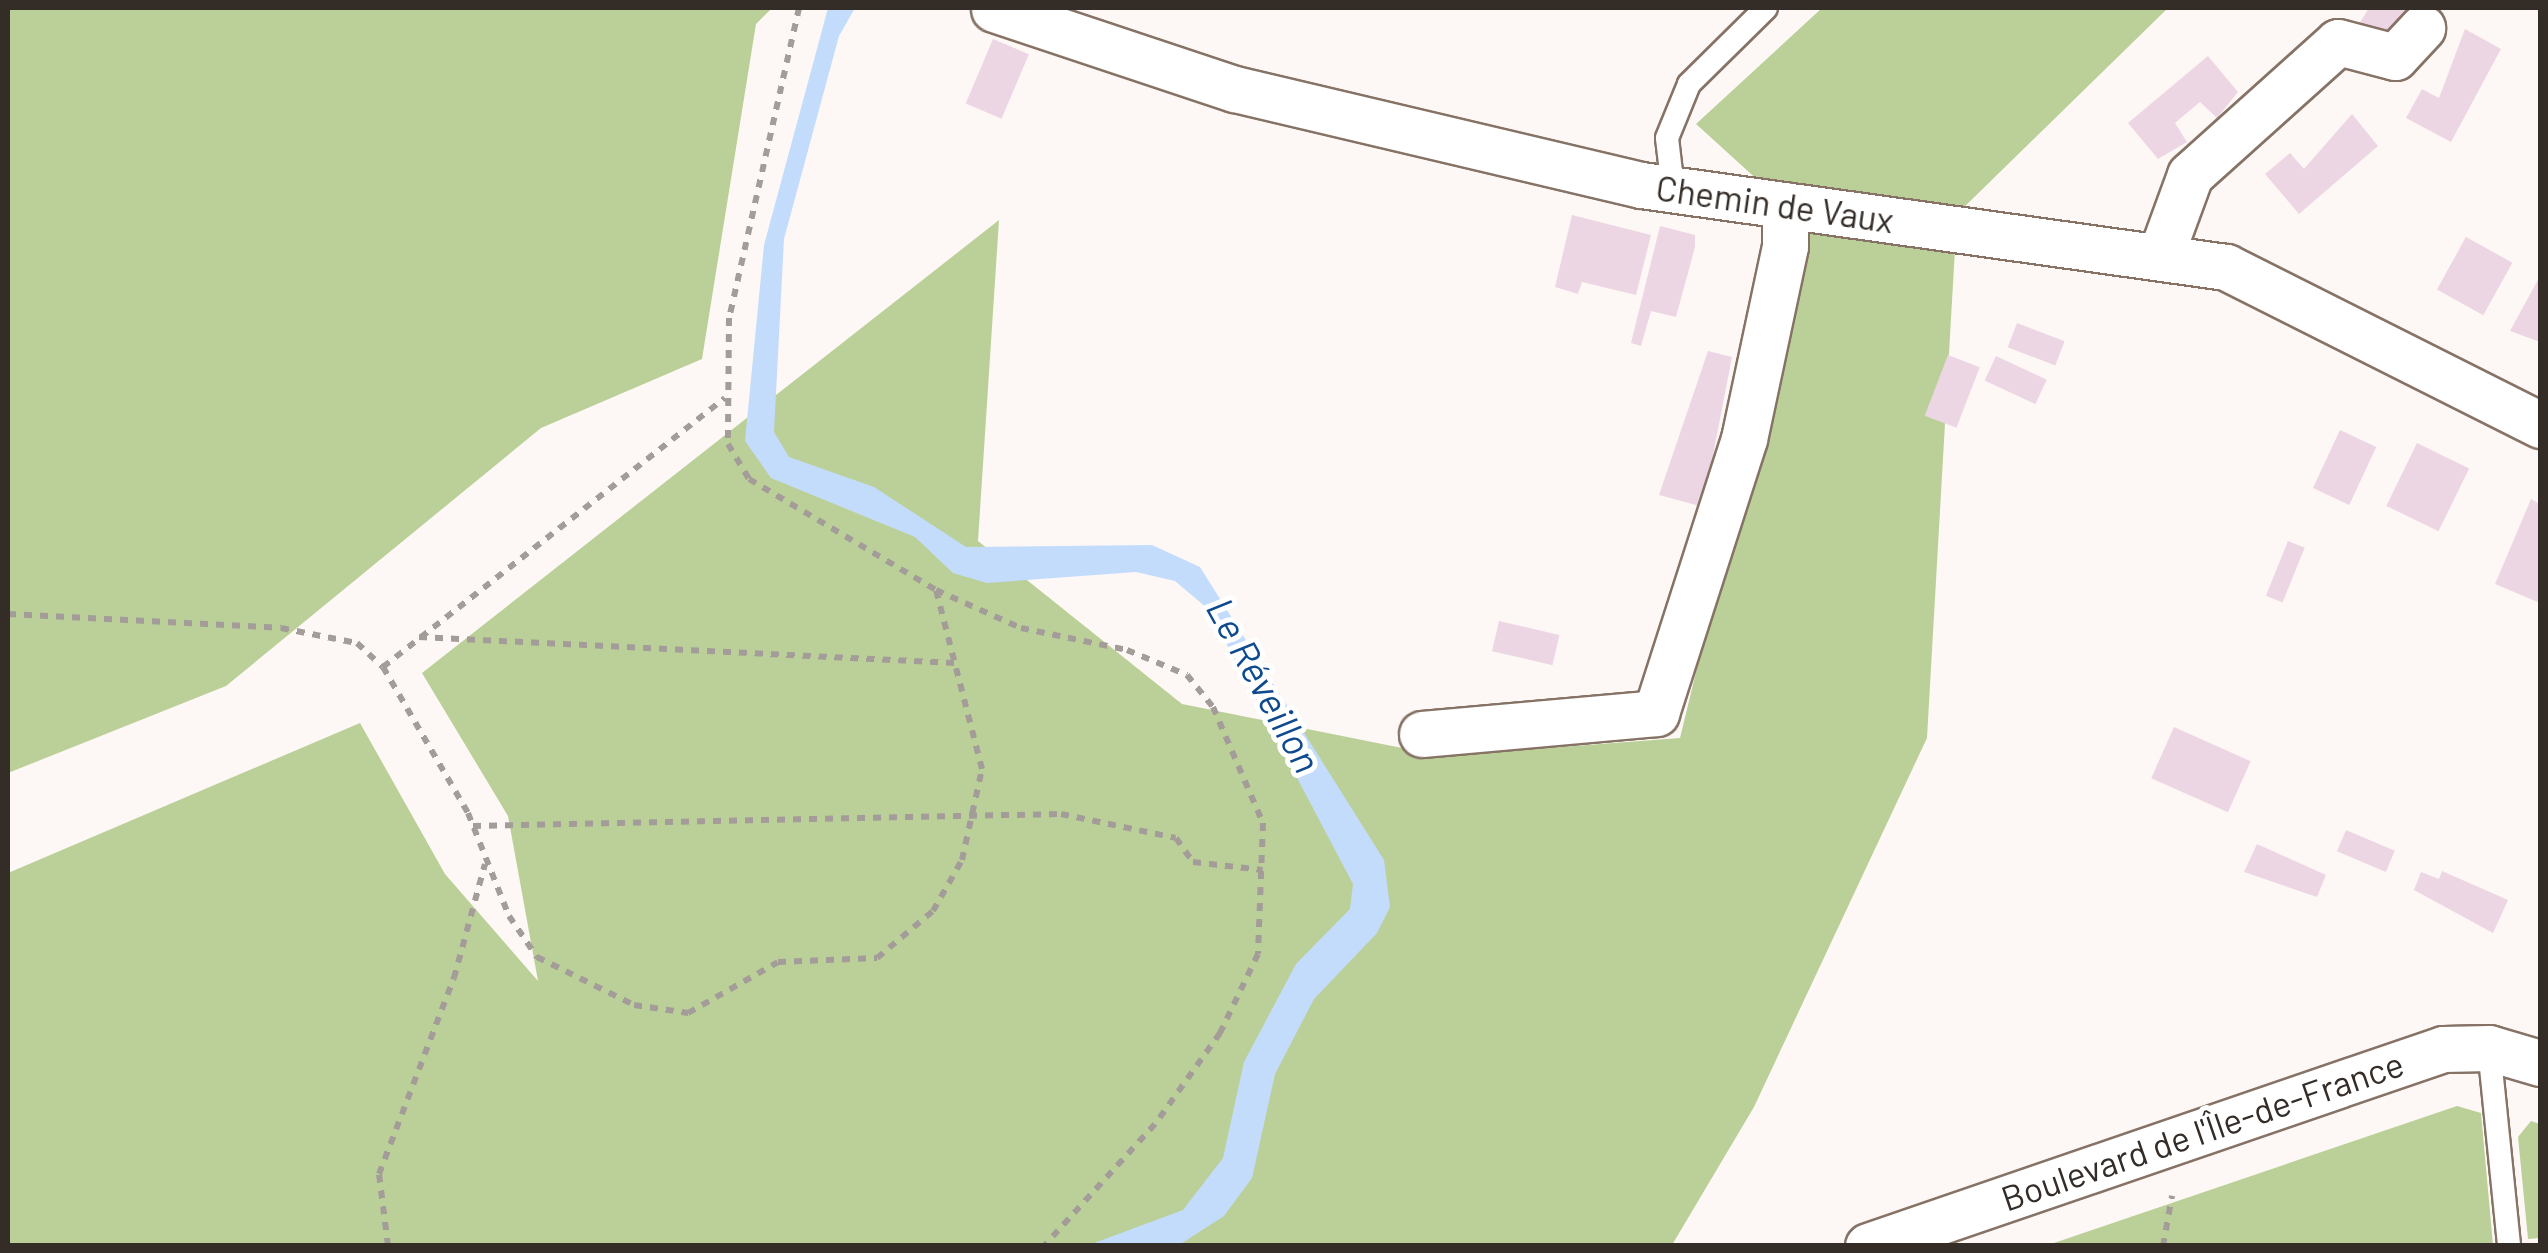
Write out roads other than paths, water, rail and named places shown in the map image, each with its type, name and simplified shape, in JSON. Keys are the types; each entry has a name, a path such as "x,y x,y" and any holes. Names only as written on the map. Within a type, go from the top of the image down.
{"street":[{"name":"Chemin de Vaux","path":"994,9 1235,89 1673,189 2226,267 2540,425"},
{"path":"2160,257 2190,175 2338,42 2395,57 2422,28"},
{"path":"1422,734 1656,713 1744,439 1786,246 1785,204"},
{"name":"Boulevard de l'Île-de-France","path":"1868,1246 2443,1050 2489,1048 2540,1063"}],"lane":[{"path":"1673,189 1667,138 1689,84 1766,8"},
{"path":"2489,1048 2509,1246"}],"water":[{"name":"Le Réveillon","path":"828,8 855,8 839,36 784,239 774,432 789,457 874,487 966,547 1152,545 1200,567 1384,860 1390,907 1377,933 1314,999 1275,1074 1252,1178 1224,1216 1179,1245 1089,1245 1183,1210 1223,1158 1244,1062 1296,964 1350,909 1353,884 1208,609 1175,581 1136,572 987,583 953,573 915,537 771,478 745,441 764,245"}]}
